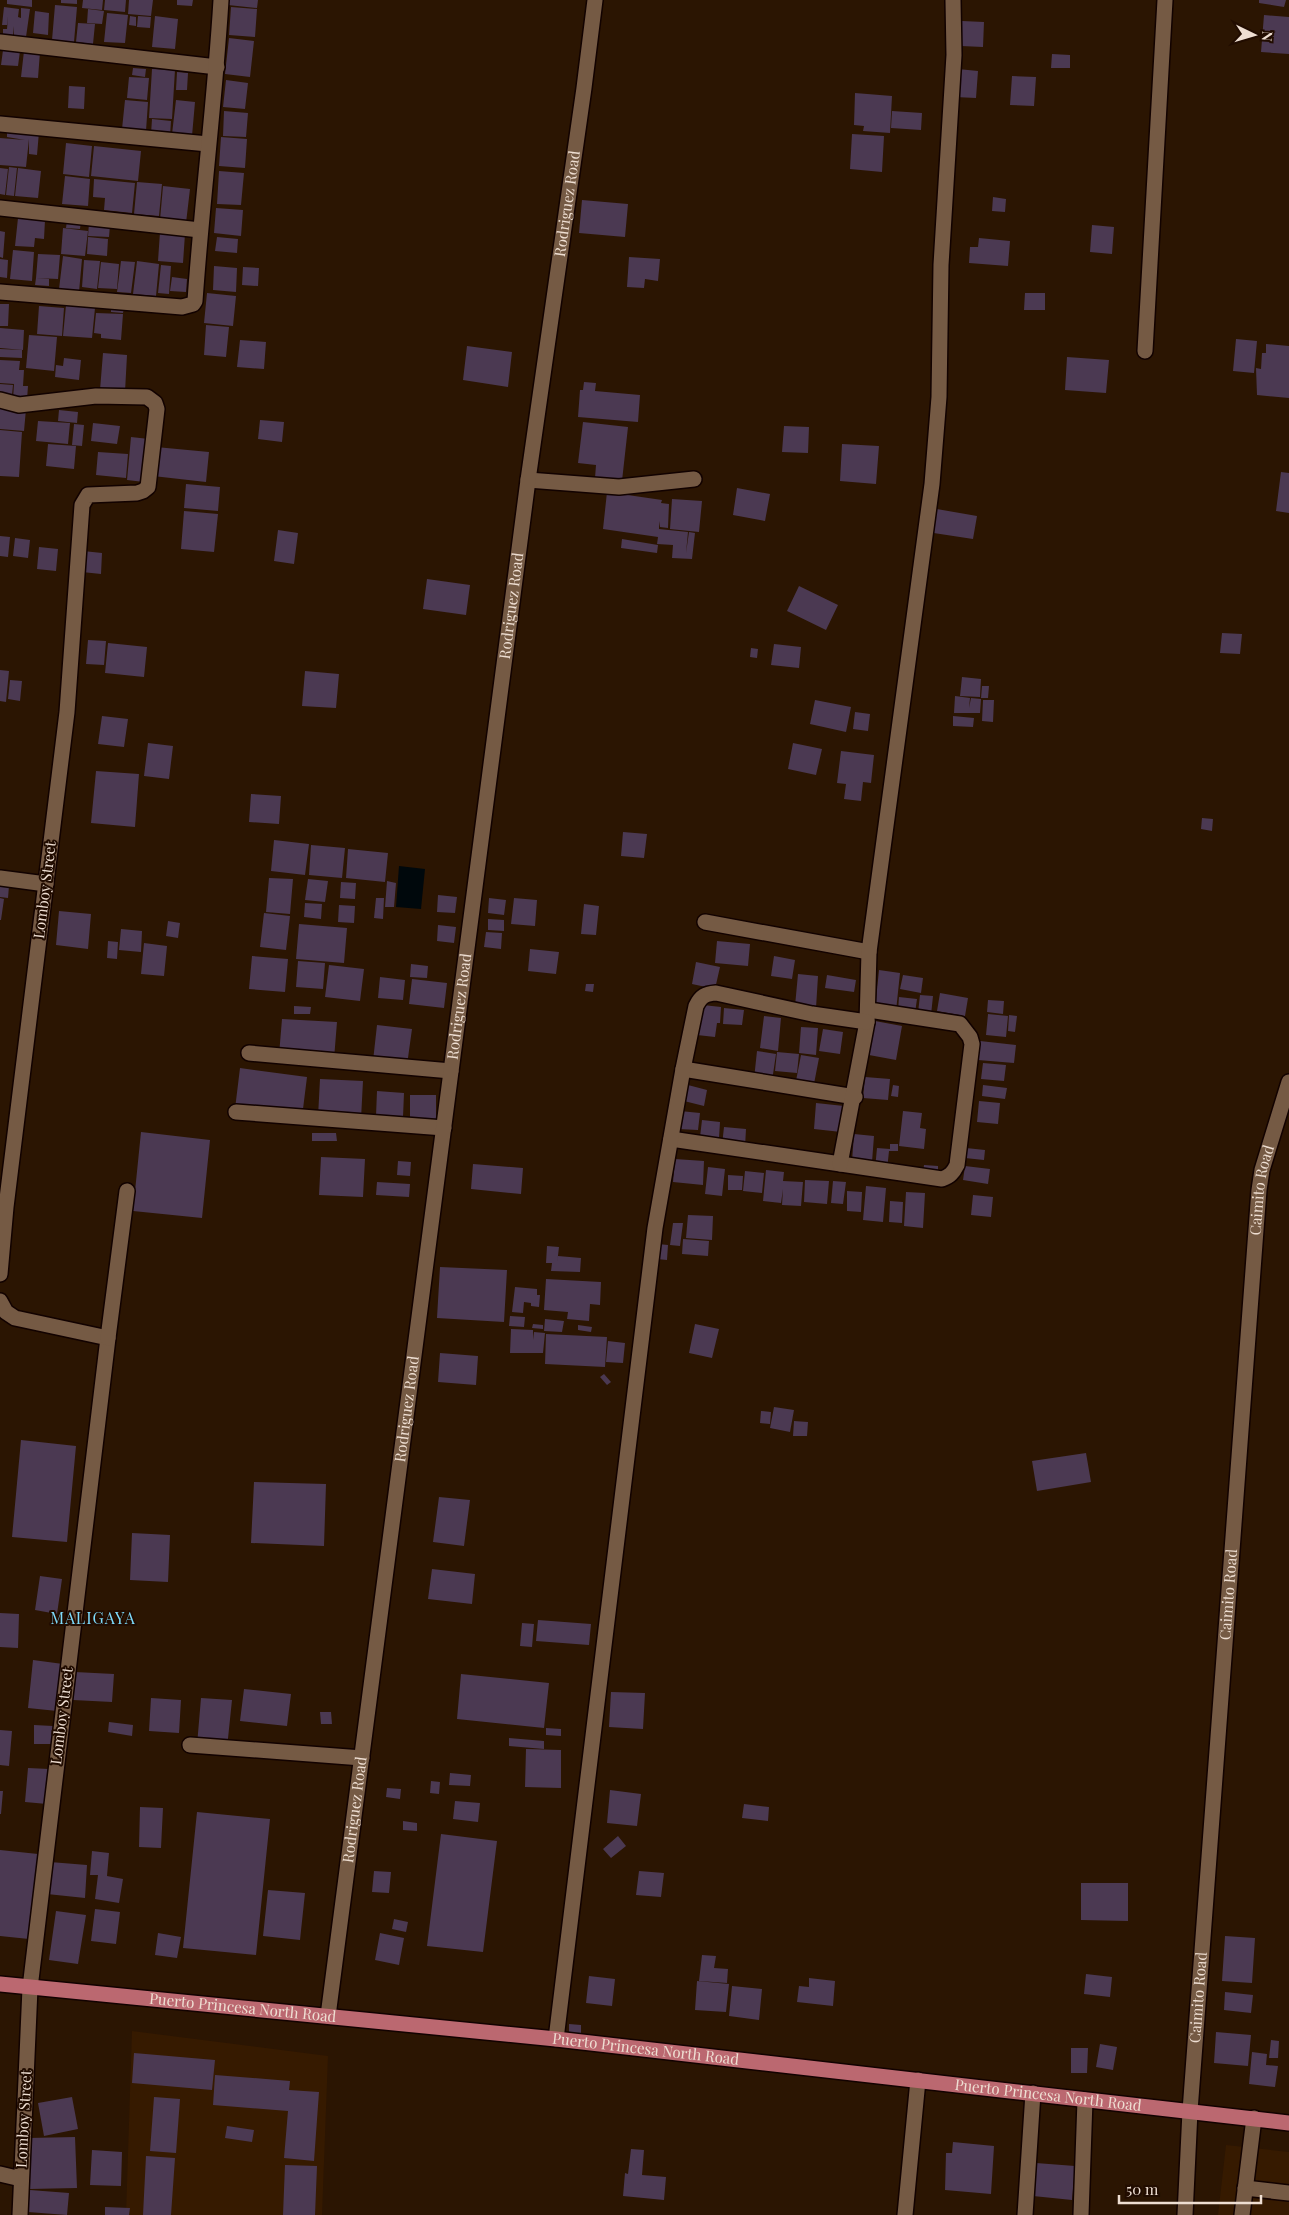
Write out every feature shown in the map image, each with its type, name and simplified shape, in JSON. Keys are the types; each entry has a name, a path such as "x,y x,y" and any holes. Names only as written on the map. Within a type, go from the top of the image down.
{"main road":[{"name":"Puerto Princesa North Road","path":"0,1984 556,2039 1289,2123"}],"street":[{"path":"0,292 188,306 195,301 208,144 217,67 221,0"},
{"name":"Rodriguez Road","path":"328,2016 528,480 595,0"},
{"path":"840,1164 855,1097 868,1016 869,952 932,484 939,397 941,265 954,55 953,0"},
{"path":"1145,351 1165,0"},
{"path":"0,42 217,67"},
{"path":"0,124 208,144"},
{"path":"0,208 200,230"},
{"name":"Lomboy Street","path":"0,400 19,405 107,395 147,397 155,403 156,409 148,487 137,493 88,495 82,505 67,712 3,1206 0,1274"},
{"path":"528,480 619,487 694,479"},
{"path":"0,878 46,884"},
{"path":"705,922 869,952"},
{"path":"556,2039 655,1228 670,1139 696,1006 701,997 716,993 812,1014 868,1016 960,1024 970,1037 972,1044 957,1165 953,1173 942,1179 670,1139"},
{"path":"249,1053 451,1071"},
{"path":"683,1069 855,1097"},
{"name":"Caimito Road","path":"1186,2215 1190,2111 1259,1190 1262,1170 1289,1082"},
{"path":"236,1112 444,1128"},
{"name":"Lomboy Street","path":"20,2215 30,1988 127,1191"},
{"path":"0,1300 6,1312 15,1318 108,1338"},
{"path":"190,1745 362,1758"},
{"path":"905,2215 918,2080"},
{"path":"1024,2215 1033,2093"},
{"path":"1081,2215 1085,2100"},
{"path":"1242,2215 1254,2118"},
{"path":"0,2174 21,2179"},
{"path":"1245,2188 1289,2193"}],"shaded area":[{"path":"399,866 425,869 421,909 396,907"},
{"path":"132,2031 328,2056 322,2215 126,2215"},
{"path":"1226,2145 1289,2152 1289,2215 1218,2215"}],"building":[{"path":"7,0 32,0 32,7 7,4"},
{"path":"61,0 77,0 77,4 61,3"},
{"path":"83,0 103,0 102,10 82,8"},
{"path":"105,0 126,0 125,12 104,10"},
{"path":"129,0 153,0 151,16 128,14"},
{"path":"177,0 193,0 192,6 177,5"},
{"path":"229,0 258,0 257,8 228,5"},
{"path":"1259,0 1286,0 1284,7 1259,3"},
{"path":"55,5 77,7 74,42 52,40"},
{"path":"4,7 19,9 18,17 21,18 21,8 30,9 26,37 14,35 14,26 13,36 3,35 3,29 7,29 8,16 7,25 2,25"},
{"path":"231,7 257,9 255,37 229,35"},
{"path":"88,9 104,11 102,24 87,23"},
{"path":"35,11 49,13 48,35 33,33"},
{"path":"107,13 128,15 125,43 104,42"},
{"path":"1264,15 1289,17 1289,54 1261,52"},
{"path":"130,16 136,17 136,26 129,25"},
{"path":"138,16 151,17 150,28 137,27"},
{"path":"155,16 178,19 175,49 152,47"},
{"path":"962,21 984,22 983,47 961,46"},
{"path":"78,23 95,24 93,44 76,42"},
{"path":"229,38 254,41 250,77 225,74"},
{"path":"3,50 20,51 18,66 1,65"},
{"path":"24,51 40,52 38,78 21,77"},
{"path":"1052,54 1070,55 1070,68 1051,68"},
{"path":"133,68 146,69 145,77 132,75"},
{"path":"152,69 175,70 172,119 149,118"},
{"path":"958,69 978,71 976,98 955,97"},
{"path":"177,72 188,73 187,90 176,90"},
{"path":"1012,76 1036,77 1034,106 1010,105"},
{"path":"129,77 149,78 147,100 127,98"},
{"path":"226,80 248,83 245,109 223,107"},
{"path":"69,86 85,87 84,109 68,108"},
{"path":"855,93 892,96 890,133 863,131 864,126 854,125"},
{"path":"125,100 148,102 146,131 122,129"},
{"path":"176,100 195,102 192,136 172,134"},
{"path":"224,111 248,113 246,137 223,136"},
{"path":"892,111 922,113 921,130 891,128"},
{"path":"152,119 171,121 170,136 151,134"},
{"path":"7,129 39,132 37,155 29,154 29,139 26,167 0,165 0,138 25,140 7,137"},
{"path":"852,134 884,136 882,172 850,169"},
{"path":"221,137 247,139 245,168 219,166"},
{"path":"66,143 92,146 89,177 63,174"},
{"path":"94,146 141,151 138,181 91,176"},
{"path":"9,167 17,168 14,196 6,195"},
{"path":"0,168 8,169 5,195 0,194"},
{"path":"18,168 41,171 38,198 15,196"},
{"path":"219,171 244,173 241,205 217,204"},
{"path":"65,176 90,179 88,206 62,204"},
{"path":"94,179 135,183 132,213 104,210 105,198 93,197"},
{"path":"137,182 162,184 159,216 134,214"},
{"path":"163,186 190,189 186,223 160,220"},
{"path":"993,197 1006,199 1005,212 992,211"},
{"path":"582,200 628,204 625,237 579,233"},
{"path":"216,208 243,210 241,236 214,233"},
{"path":"18,218 45,220 44,239 35,238 34,247 15,246"},
{"path":"67,220 81,221 80,229 66,228"},
{"path":"89,223 110,225 109,237 88,236"},
{"path":"1092,225 1114,227 1112,254 1090,252"},
{"path":"63,228 88,231 85,256 61,254"},
{"path":"0,231 5,232 3,258 0,257"},
{"path":"160,232 185,234 183,263 158,261"},
{"path":"88,237 108,239 107,256 87,254"},
{"path":"217,237 238,239 237,253 215,251"},
{"path":"979,238 1010,241 1008,266 969,263 970,247 978,247"},
{"path":"13,250 34,252 32,281 10,279"},
{"path":"38,254 60,255 58,279 36,278"},
{"path":"63,256 82,259 79,292 59,289"},
{"path":"629,257 660,259 658,281 645,279 644,288 627,287"},
{"path":"0,259 8,260 7,278 0,277"},
{"path":"84,260 100,261 97,289 82,287"},
{"path":"121,261 135,262 131,293 117,292"},
{"path":"137,261 159,264 156,296 133,294"},
{"path":"101,262 119,264 117,289 98,288"},
{"path":"161,265 171,266 169,294 158,293"},
{"path":"214,266 237,268 236,292 213,290"},
{"path":"243,267 259,268 258,286 242,285"},
{"path":"172,277 187,279 186,292 170,291"},
{"path":"36,278 49,279 49,286 35,285"},
{"path":"207,293 236,296 233,326 204,323"},
{"path":"1025,293 1045,293 1045,310 1024,310"},
{"path":"0,304 9,304 8,326 0,326"},
{"path":"66,305 95,308 92,338 63,336"},
{"path":"39,306 64,308 62,336 37,334"},
{"path":"111,307 124,308 123,313 111,312"},
{"path":"96,313 123,314 121,340 101,338 101,334 94,333"},
{"path":"206,325 229,327 226,357 204,355"},
{"path":"0,328 24,330 23,350 0,348"},
{"path":"29,335 57,337 54,371 26,368"},
{"path":"1236,339 1257,341 1254,373 1233,371"},
{"path":"240,340 266,342 264,369 237,367"},
{"path":"1266,344 1289,346 1289,398 1257,395 1256,368 1261,369 1262,353 1266,353"},
{"path":"467,346 512,352 508,387 463,380"},
{"path":"0,349 22,350 22,358 0,357"},
{"path":"103,353 127,355 125,392 100,390"},
{"path":"1067,357 1109,360 1106,393 1065,390"},
{"path":"64,358 81,360 79,380 55,377 56,365 63,366"},
{"path":"0,360 20,361 19,370 24,370 23,386 28,386 27,400 13,399 14,384 0,383"},
{"path":"584,382 596,383 595,391 640,395 638,422 578,417 580,390 583,390"},
{"path":"0,384 13,385 12,395 0,394"},
{"path":"0,406 26,409 24,431 0,429"},
{"path":"59,410 78,412 77,423 58,421"},
{"path":"260,420 284,422 282,442 258,439"},
{"path":"38,421 70,423 68,444 36,441"},
{"path":"583,422 628,427 622,481 595,478 596,465 578,463"},
{"path":"93,423 120,426 117,444 91,441"},
{"path":"74,424 84,425 82,446 72,445"},
{"path":"784,426 809,427 808,453 782,452"},
{"path":"0,430 22,432 19,477 0,476"},
{"path":"131,437 149,439 144,482 127,480"},
{"path":"48,444 76,446 74,469 46,466"},
{"path":"842,444 879,446 876,484 840,481"},
{"path":"156,447 209,452 206,482 153,476"},
{"path":"98,452 128,454 126,478 96,475"},
{"path":"1281,472 1289,473 1289,513 1276,511"},
{"path":"186,484 220,487 218,511 184,508"},
{"path":"737,488 770,494 765,521 733,515"},
{"path":"607,492 662,500 661,503 669,504 668,528 660,527 659,521 659,529 688,532 686,553 689,532 695,533 692,559 672,558 673,545 657,544 658,537 603,529"},
{"path":"672,499 702,501 699,532 670,529"},
{"path":"931,508 977,516 973,539 927,532"},
{"path":"184,511 218,514 214,552 181,549"},
{"path":"278,530 298,533 294,564 274,561"},
{"path":"0,536 10,537 8,557 0,556"},
{"path":"15,538 30,540 28,558 13,556"},
{"path":"622,539 658,545 657,553 621,548"},
{"path":"39,547 58,549 56,571 37,569"},
{"path":"83,551 102,553 101,574 82,572"},
{"path":"427,579 470,585 466,615 423,609"},
{"path":"799,586 838,605 826,630 787,611"},
{"path":"1222,633 1242,634 1240,654 1220,653"},
{"path":"88,640 106,641 104,665 86,664"},
{"path":"108,643 147,647 144,677 105,673"},
{"path":"774,644 801,647 799,668 771,665"},
{"path":"751,648 758,649 757,658 750,657"},
{"path":"0,670 9,671 6,702 0,701"},
{"path":"305,671 339,674 336,708 302,706"},
{"path":"962,677 981,679 980,697 960,696"},
{"path":"10,680 22,681 20,701 8,699"},
{"path":"982,686 989,686 988,698 981,698"},
{"path":"955,696 970,698 969,708 971,698 981,699 980,713 954,713"},
{"path":"815,700 851,707 846,732 810,724"},
{"path":"983,700 994,700 993,722 982,721"},
{"path":"855,712 870,714 868,731 853,729"},
{"path":"102,716 128,719 124,747 98,744"},
{"path":"953,716 974,718 973,727 953,726"},
{"path":"148,743 173,746 169,779 144,776"},
{"path":"793,743 822,749 816,775 788,769"},
{"path":"841,751 874,755 871,783 863,782 861,801 844,799 846,784 837,783"},
{"path":"96,771 139,774 135,827 91,823"},
{"path":"251,794 281,796 279,824 249,822"},
{"path":"1202,818 1213,819 1212,831 1201,829"},
{"path":"623,832 647,834 644,858 621,856"},
{"path":"274,840 309,844 305,875 271,871"},
{"path":"311,845 345,848 342,878 309,875"},
{"path":"348,849 388,853 385,882 346,878"},
{"path":"269,878 293,879 290,914 266,912"},
{"path":"308,879 328,881 325,902 305,900"},
{"path":"387,881 396,883 394,907 385,907"},
{"path":"341,882 356,883 355,899 340,898"},
{"path":"0,885 9,886 8,898 0,897"},
{"path":"438,895 457,897 455,913 437,912"},
{"path":"0,898 4,899 1,920 0,920"},
{"path":"376,898 384,898 383,919 374,918"},
{"path":"489,898 506,900 504,915 488,913"},
{"path":"514,898 537,900 535,926 511,924"},
{"path":"305,903 322,904 321,919 304,917"},
{"path":"584,904 599,906 596,935 581,934"},
{"path":"339,905 355,906 354,923 338,922"},
{"path":"59,911 91,914 88,949 56,945"},
{"path":"264,913 290,916 286,950 260,947"},
{"path":"488,919 504,920 504,931 488,930"},
{"path":"168,921 180,923 178,938 166,936"},
{"path":"299,924 347,928 344,963 296,959"},
{"path":"438,925 456,927 454,943 437,941"},
{"path":"121,929 142,931 141,952 119,950"},
{"path":"486,932 502,933 501,949 484,947"},
{"path":"108,941 118,942 117,959 107,958"},
{"path":"717,941 750,944 748,966 715,963"},
{"path":"144,943 167,946 164,976 141,974"},
{"path":"530,949 559,952 556,974 528,971"},
{"path":"252,956 288,959 285,992 249,989"},
{"path":"774,956 795,960 792,979 771,976"},
{"path":"298,961 325,963 323,989 296,987"},
{"path":"696,962 720,967 715,989 692,984"},
{"path":"411,964 428,966 427,978 410,977"},
{"path":"329,965 364,969 360,1001 325,997"},
{"path":"879,970 900,973 896,1011 875,1009"},
{"path":"798,974 818,976 816,1008 795,1006"},
{"path":"827,975 856,980 854,992 825,988"},
{"path":"903,975 923,978 921,993 900,989"},
{"path":"380,977 405,980 403,1000 378,998"},
{"path":"412,979 447,983 444,1008 409,1004"},
{"path":"586,984 594,984 593,992 585,991"},
{"path":"940,993 968,998 965,1016 937,1011"},
{"path":"920,995 933,996 931,1015 918,1013"},
{"path":"899,997 917,999 915,1013 898,1011"},
{"path":"988,1000 1004,1001 1003,1014 987,1012"},
{"path":"703,1005 721,1007 720,1023 717,1023 715,1037 697,1035 698,1021 701,1021"},
{"path":"294,1006 311,1007 310,1014 294,1014"},
{"path":"724,1008 744,1010 742,1025 723,1024"},
{"path":"988,1014 1008,1016 1006,1037 986,1035"},
{"path":"1009,1015 1017,1016 1015,1032 1008,1031"},
{"path":"764,1016 781,1018 778,1051 760,1048"},
{"path":"282,1019 337,1022 334,1059 279,1055"},
{"path":"875,1021 902,1026 896,1060 869,1055"},
{"path":"377,1025 412,1029 407,1065 373,1061"},
{"path":"801,1027 818,1028 816,1055 799,1053"},
{"path":"823,1029 843,1032 840,1054 819,1051"},
{"path":"980,1041 1016,1045 1014,1063 978,1060"},
{"path":"757,1051 776,1054 772,1081 754,1079"},
{"path":"777,1052 799,1054 797,1073 775,1071"},
{"path":"801,1055 819,1058 813,1089 795,1086"},
{"path":"983,1063 1006,1065 1004,1081 981,1079"},
{"path":"240,1068 307,1077 302,1117 235,1109"},
{"path":"865,1077 890,1079 888,1100 863,1098"},
{"path":"320,1079 363,1081 361,1119 318,1117"},
{"path":"688,1085 707,1090 704,1106 684,1101"},
{"path":"893,1085 899,1086 898,1097 891,1096"},
{"path":"983,1085 1007,1088 1005,1099 982,1096"},
{"path":"377,1091 404,1093 403,1117 376,1116"},
{"path":"410,1095 436,1095 436,1124 410,1124"},
{"path":"979,1101 1000,1103 998,1124 977,1122"},
{"path":"816,1103 844,1106 841,1132 814,1129"},
{"path":"680,1111 700,1113 698,1130 678,1129"},
{"path":"903,1111 922,1113 920,1128 926,1129 924,1149 899,1146"},
{"path":"702,1120 720,1122 719,1138 700,1137"},
{"path":"724,1127 746,1129 745,1147 722,1145"},
{"path":"141,1132 210,1140 202,1218 133,1211"},
{"path":"312,1133 336,1133 337,1141 312,1141"},
{"path":"854,1134 874,1136 872,1162 852,1161"},
{"path":"890,1144 898,1144 898,1151 889,1151 887,1170 875,1169 877,1148 890,1149"},
{"path":"966,1148 985,1150 984,1160 965,1158"},
{"path":"321,1157 365,1159 363,1197 319,1195"},
{"path":"675,1159 704,1161 703,1185 673,1182"},
{"path":"398,1161 411,1162 410,1176 397,1175"},
{"path":"473,1164 523,1168 521,1194 471,1189"},
{"path":"924,1165 938,1166 938,1175 923,1173"},
{"path":"965,1166 990,1169 988,1184 963,1180"},
{"path":"708,1167 725,1169 722,1196 705,1194"},
{"path":"766,1170 784,1172 783,1181 803,1182 801,1206 782,1205 783,1189 781,1203 763,1201"},
{"path":"745,1171 764,1173 762,1193 743,1191"},
{"path":"728,1175 743,1176 742,1190 728,1190"},
{"path":"805,1180 829,1181 827,1204 804,1202"},
{"path":"833,1181 846,1182 843,1204 831,1203"},
{"path":"377,1182 410,1184 409,1197 376,1195"},
{"path":"866,1186 886,1188 883,1222 863,1220"},
{"path":"847,1191 862,1192 861,1212 847,1211"},
{"path":"906,1192 925,1193 923,1228 904,1226"},
{"path":"973,1195 993,1197 991,1217 971,1215"},
{"path":"890,1201 903,1202 902,1223 889,1222"},
{"path":"688,1215 713,1216 712,1240 686,1238"},
{"path":"673,1223 683,1223 680,1246 670,1245"},
{"path":"683,1239 709,1241 708,1256 682,1254"},
{"path":"658,1244 668,1245 667,1260 657,1259"},
{"path":"547,1246 559,1247 557,1264 558,1256 581,1258 580,1272 551,1271 552,1263 546,1263"},
{"path":"440,1267 507,1270 504,1322 437,1318"},
{"path":"546,1279 601,1282 600,1305 590,1304 589,1321 567,1319 568,1312 544,1310"},
{"path":"515,1287 537,1289 537,1295 540,1295 539,1307 531,1306 531,1303 524,1302 523,1313 512,1312"},
{"path":"510,1316 525,1317 524,1327 509,1326"},
{"path":"545,1319 564,1321 562,1332 544,1331"},
{"path":"533,1324 543,1325 543,1329 532,1328"},
{"path":"695,1324 719,1329 712,1358 689,1353"},
{"path":"578,1325 592,1327 591,1332 578,1330"},
{"path":"511,1329 533,1330 533,1340 534,1332 545,1333 543,1353 510,1353"},
{"path":"546,1334 607,1337 605,1367 545,1364"},
{"path":"608,1341 625,1343 623,1363 606,1362"},
{"path":"440,1353 478,1356 476,1385 438,1382"},
{"path":"604,1374 611,1382 607,1385 600,1377"},
{"path":"774,1407 794,1410 790,1432 770,1428"},
{"path":"761,1411 771,1412 770,1424 760,1423"},
{"path":"794,1421 808,1422 807,1436 793,1436"},
{"path":"21,1440 76,1446 67,1542 12,1537"},
{"path":"1086,1453 1091,1482 1037,1491 1032,1461"},
{"path":"254,1482 326,1484 324,1546 251,1543"},
{"path":"439,1497 470,1500 464,1546 433,1542"},
{"path":"132,1533 170,1535 168,1582 130,1580"},
{"path":"432,1569 475,1574 472,1604 428,1599"},
{"path":"40,1576 62,1579 57,1614 35,1610"},
{"path":"0,1613 19,1614 18,1648 0,1647"},
{"path":"538,1620 591,1624 589,1645 536,1641"},
{"path":"522,1623 534,1624 532,1647 520,1646"},
{"path":"33,1660 63,1664 57,1711 28,1708"},
{"path":"75,1672 114,1674 112,1702 73,1700"},
{"path":"461,1674 549,1683 544,1728 457,1719"},
{"path":"244,1689 291,1694 287,1726 240,1721"},
{"path":"611,1692 645,1693 643,1729 609,1727"},
{"path":"151,1698 181,1700 179,1733 149,1731"},
{"path":"201,1698 232,1700 227,1748 197,1745"},
{"path":"320,1712 331,1712 332,1724 321,1724"},
{"path":"109,1722 133,1725 132,1736 108,1732"},
{"path":"34,1725 53,1726 52,1744 34,1744"},
{"path":"546,1728 561,1729 561,1736 546,1735"},
{"path":"0,1730 12,1731 9,1766 0,1765"},
{"path":"509,1738 544,1741 544,1749 509,1746"},
{"path":"526,1749 561,1750 561,1788 525,1787"},
{"path":"28,1768 49,1769 47,1804 25,1802"},
{"path":"450,1773 471,1775 470,1786 449,1785"},
{"path":"431,1781 440,1782 439,1794 430,1793"},
{"path":"387,1788 401,1789 400,1799 386,1797"},
{"path":"610,1790 641,1794 637,1826 607,1823"},
{"path":"0,1791 3,1791 1,1814 0,1814"},
{"path":"455,1801 480,1803 478,1822 453,1819"},
{"path":"744,1804 769,1807 768,1821 742,1818"},
{"path":"140,1807 163,1808 161,1848 139,1847"},
{"path":"197,1812 270,1819 256,1955 183,1948"},
{"path":"403,1821 417,1823 417,1831 403,1830"},
{"path":"441,1834 497,1841 483,1952 427,1946"},
{"path":"618,1836 626,1846 611,1858 603,1849"},
{"path":"0,1850 38,1854 29,1939 0,1936"},
{"path":"92,1851 109,1853 107,1876 123,1879 119,1903 95,1899 98,1875 90,1875"},
{"path":"50,1862 87,1865 85,1898 47,1894"},
{"path":"374,1871 391,1872 389,1893 372,1892"},
{"path":"639,1871 664,1873 661,1897 636,1895"},
{"path":"1081,1883 1128,1883 1128,1921 1081,1920"},
{"path":"268,1890 305,1893 300,1940 263,1936"},
{"path":"95,1909 120,1912 116,1944 91,1941"},
{"path":"56,1911 86,1915 78,1964 49,1960"},
{"path":"394,1919 408,1922 406,1932 392,1929"},
{"path":"158,1933 181,1937 177,1958 155,1955"},
{"path":"380,1933 404,1938 399,1965 375,1960"},
{"path":"1225,1936 1255,1938 1252,1983 1222,1981"},
{"path":"702,1955 716,1956 714,1968 728,1969 727,1983 699,1981"},
{"path":"1086,1974 1112,1977 1110,1997 1084,1994"},
{"path":"589,1976 615,1979 612,2006 586,2003"},
{"path":"809,1978 835,1981 833,2006 797,2002 799,1986 809,1987"},
{"path":"697,1981 729,1984 726,2012 695,2010"},
{"path":"732,1986 762,1989 759,2020 729,2016"},
{"path":"1225,1992 1253,1995 1251,2013 1224,2010"},
{"path":"569,2024 581,2025 581,2034 569,2033"},
{"path":"1216,2032 1251,2035 1248,2066 1214,2063"},
{"path":"1271,2040 1279,2041 1278,2058 1269,2058"},
{"path":"1100,2044 1117,2047 1113,2070 1096,2067"},
{"path":"1071,2048 1088,2048 1087,2073 1071,2073"},
{"path":"1252,2052 1267,2054 1266,2065 1278,2066 1275,2087 1249,2084"},
{"path":"134,2053 215,2060 212,2090 132,2083"},
{"path":"215,2075 290,2081 289,2090 319,2092 314,2161 284,2158 288,2111 213,2105"},
{"path":"72,2097 78,2129 44,2136 38,2103"},
{"path":"154,2097 180,2099 176,2153 150,2151"},
{"path":"227,2126 254,2130 252,2142 225,2138"},
{"path":"75,2137 77,2188 30,2189 28,2138"},
{"path":"953,2142 994,2146 991,2194 945,2190 946,2153 952,2153"},
{"path":"631,2149 644,2150 642,2175 666,2177 664,2200 623,2196 625,2173 628,2174"},
{"path":"92,2150 122,2152 121,2186 90,2185"},
{"path":"146,2156 175,2158 171,2215 143,2215"},
{"path":"1036,2163 1075,2166 1072,2200 1033,2196"},
{"path":"285,2165 317,2166 315,2215 283,2215"},
{"path":"30,2190 69,2193 67,2215 28,2212"},
{"path":"105,2207 130,2208 129,2215 105,2215"}],"district":[{"name":"MALIGAYA","path":"93,1618"}]}
